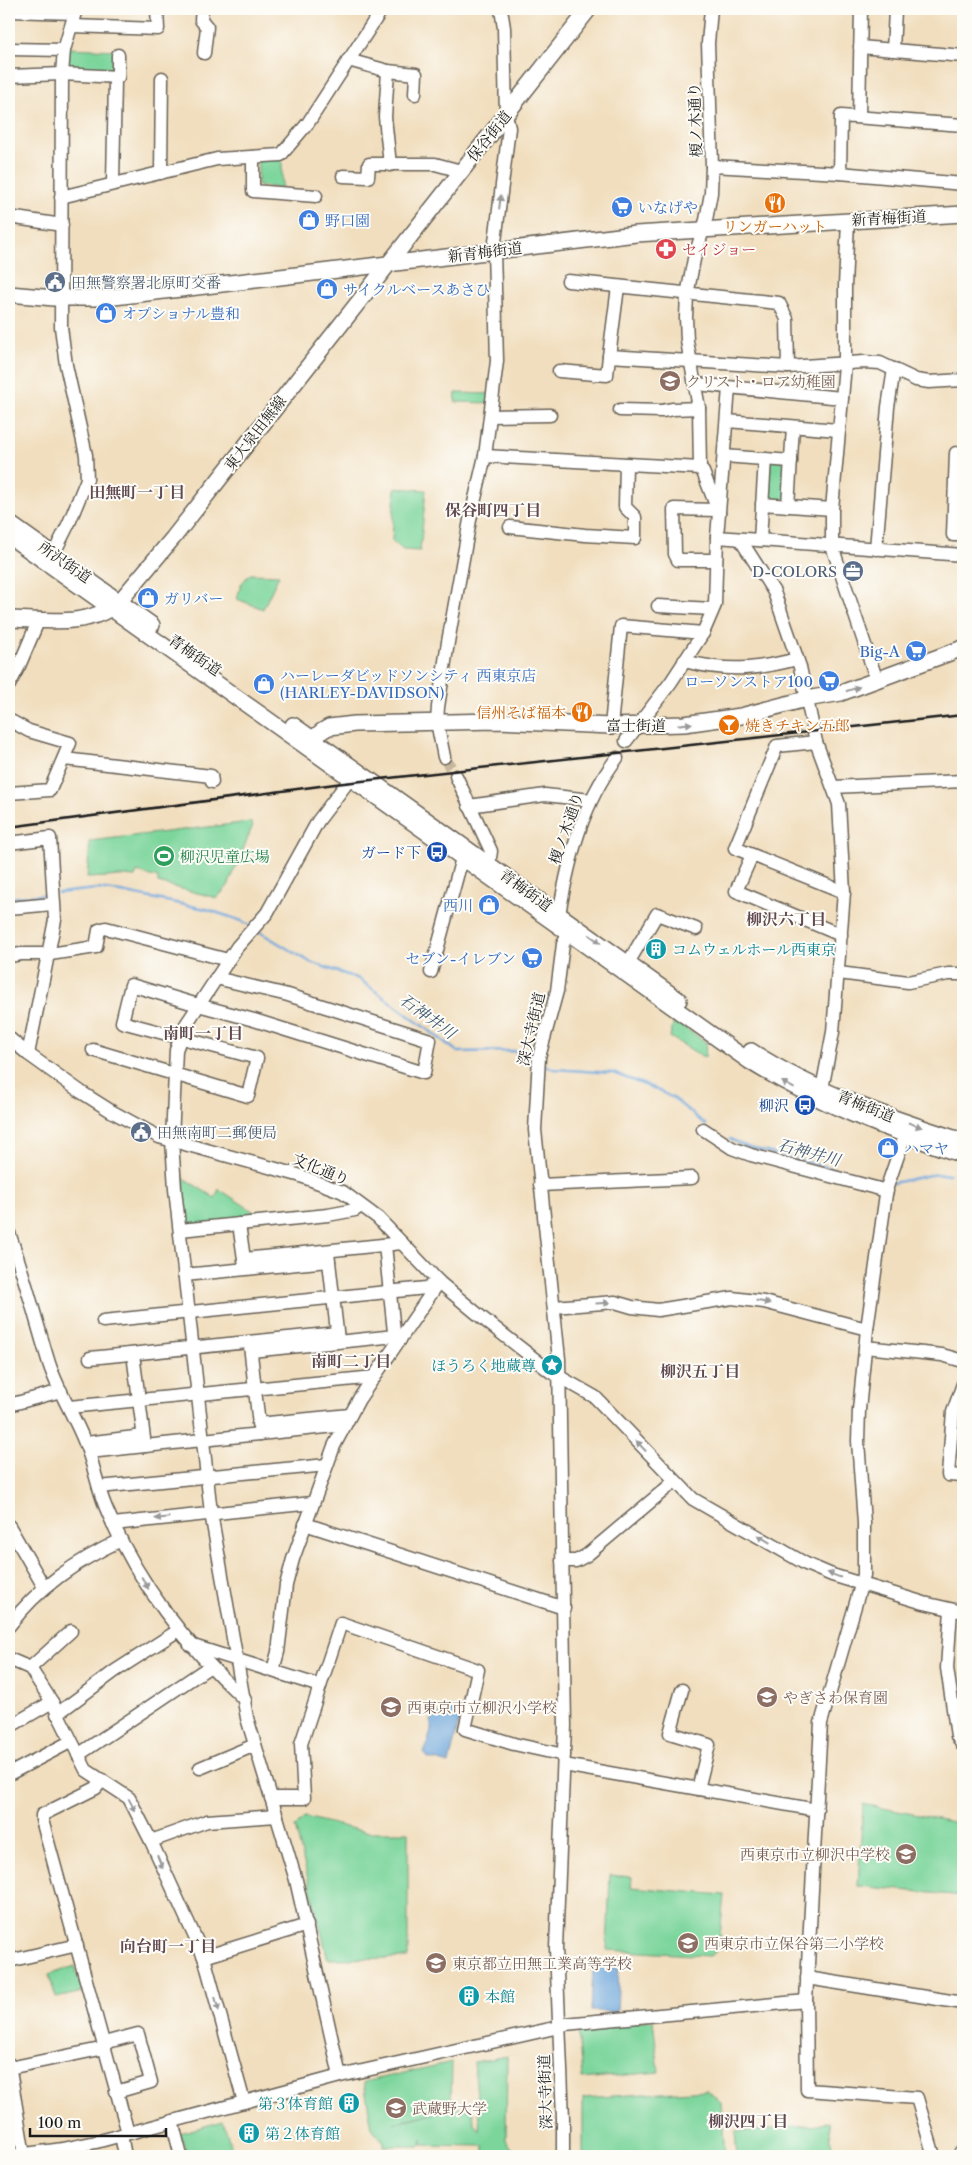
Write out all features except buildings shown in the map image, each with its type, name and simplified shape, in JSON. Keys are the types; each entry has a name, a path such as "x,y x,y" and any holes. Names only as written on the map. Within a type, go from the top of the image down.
{"main road":[{"name":"保谷街道","path":"389,264 589,9"},
{"name":"新青梅街道","path":"9,294 61,298 106,298 636,234 963,214"},
{"name":"東大泉田無線","path":"116,605 173,538 389,264"},
{"name":"所沢街道","path":"9,523 52,552 116,605"},
{"name":"所沢街道","path":"9,536 116,605"},
{"path":"9,619 78,620 97,617 116,605"},
{"name":"青梅街道","path":"116,605 309,742 489,864 559,914 570,929 628,963 760,1057 822,1089 904,1121 963,1141"},
{"name":"富士街道","path":"309,742 322,731 339,725 521,721 636,726 684,724 741,716 806,699 841,693 963,648"},
{"name":"青梅街道","path":"309,742 350,778 462,858 570,929 770,1074 832,1106 905,1135 963,1155"}],"street":[{"path":"72,26 158,29 157,9"},
{"path":"202,9 201,20 207,27 204,53"},
{"path":"61,197 218,159 281,154 308,123 382,9"},
{"path":"444,757 437,722 448,642 470,520 485,456 497,361 494,250 509,128 506,115 501,9"},
{"name":"榎ノ木通り","path":"700,468 700,408 687,341 687,294 694,259 703,230 710,192 712,166 708,44 711,9"},
{"path":"858,117 861,9"},
{"path":"893,50 896,10"},
{"path":"9,11 75,11 64,50 62,74 61,335 86,455 87,478 69,523 52,552"},
{"path":"860,47 963,56"},
{"path":"9,49 64,50"},
{"path":"113,183 115,80 118,77 118,55"},
{"path":"348,60 388,71 416,74 415,94"},
{"path":"388,71 385,117 390,165"},
{"path":"9,76 62,74 118,77"},
{"path":"158,86 161,173"},
{"path":"840,173 841,116 963,126"},
{"path":"253,157 253,191 316,196"},
{"path":"343,176 368,177 369,164 435,164 461,171"},
{"path":"712,166 840,173 963,184"},
{"path":"9,217 62,225"},
{"path":"848,221 845,286 845,365 832,509 832,546 877,681"},
{"path":"568,281 778,303 787,319 788,367"},
{"path":"558,371 607,376 618,287"},
{"path":"609,356 692,363 788,367 845,365 864,362 880,363 916,380 928,382 963,380"},
{"path":"876,549 888,407 894,369"},
{"path":"696,384 842,398"},
{"path":"626,741 671,682 703,633 715,605 718,512 729,388"},
{"path":"620,410 662,411 700,408"},
{"path":"491,416 550,415"},
{"path":"727,421 838,430"},
{"path":"788,506 794,427"},
{"path":"956,453 953,535 963,535"},
{"path":"485,456 700,468 704,472 718,512"},
{"path":"724,456 791,462"},
{"path":"760,540 765,459"},
{"path":"510,527 635,538 635,517 625,507 626,464"},
{"path":"762,504 832,509"},
{"path":"716,560 678,560 675,554 674,509 718,512"},
{"path":"717,537 963,555"},
{"path":"740,539 761,568 774,592 797,659 816,742 839,804 844,892 833,1032 822,1089"},
{"path":"658,606 712,610"},
{"path":"9,684 39,620"},
{"path":"611,726 621,626 703,633"},
{"path":"684,661 713,668 748,669 797,659"},
{"path":"9,720 29,731 70,743 50,790 9,793"},
{"path":"816,742 777,746 735,848 844,892"},
{"name":"榎ノ木通り","path":"559,914 570,859 591,800 606,772 617,758"},
{"path":"64,759 211,776 212,782"},
{"path":"456,776 491,851 489,864"},
{"path":"340,2076 307,1925 277,1816 247,1718 211,1513 174,1189 172,1140 176,1050 180,1038 228,960 267,912 318,821 350,778"},
{"path":"833,787 963,781"},
{"path":"469,806 545,795 591,800"},
{"path":"9,843 50,838 55,920 50,954 28,1054"},
{"path":"752,855 736,891 841,935"},
{"path":"431,972 462,858"},
{"path":"9,908 53,904"},
{"path":"628,963 657,914 696,929"},
{"path":"9,956 50,954 96,947 100,930 106,928 228,960"},
{"name":"深大寺街道","path":"554,1307 535,1144 538,1062 557,991 563,944 570,929"},
{"path":"839,973 908,982 948,974 963,974"},
{"path":"92,1050 248,1096 257,1058 122,1022 131,985 198,1006 254,1020 424,1073 430,1040 288,995 216,978"},
{"name":"文化通り","path":"9,1038 28,1054 110,1110 159,1137 298,1175 343,1192 378,1218 439,1282 535,1360 595,1397 693,1499 806,1564 862,1585 957,1611"},
{"path":"703,1129 732,1148 751,1155 888,1185"},
{"path":"905,1135 888,1185 865,1347 858,1440 864,1523 864,1575 821,1723 806,2002 807,2090 917,2098 934,2156"},
{"path":"540,1185 692,1178"},
{"path":"180,1230 328,1215 355,1210 361,1206"},
{"path":"240,1224 244,1264"},
{"path":"9,1233 28,1289 48,1362 87,1448 99,1487 121,1540 154,1599 209,1667 245,1700"},
{"path":"184,1276 244,1264 328,1256 402,1243"},
{"path":"385,1245 398,1338"},
{"path":"328,1256 337,1338"},
{"path":"103,1321 391,1290 426,1288 439,1282"},
{"path":"273,1670 278,1652 286,1585 312,1502 327,1464 348,1420 398,1338 439,1282"},
{"path":"559,1376 554,1307 615,1302 632,1307 658,1310 732,1298 764,1302 867,1330"},
{"path":"90,1358 192,1349 251,1347 337,1338 398,1338"},
{"path":"251,1347 259,1429"},
{"path":"865,1347 942,1354 963,1361"},
{"path":"133,1354 144,1441"},
{"path":"69,1407 375,1376"},
{"name":"深大寺街道","path":"559,1376 564,1608 564,1760 556,1948 563,2156"},
{"path":"963,1384 953,1412 948,1475 963,1476"},
{"path":"9,1405 61,1391"},
{"path":"87,1448 144,1441 203,1440 259,1429 348,1420"},
{"path":"99,1487 327,1464"},
{"path":"562,1561 576,1561 587,1555 675,1481"},
{"path":"113,1524 312,1502"},
{"path":"305,1524 564,1608"},
{"path":"9,1526 44,1587"},
{"path":"9,1626 44,1587 68,1568 121,1540"},
{"path":"957,1611 947,1668 957,1736 963,1746"},
{"path":"271,1798 304,1798 301,1744 341,1623 478,1670 465,1729 564,1760 698,1789 817,1810"},
{"path":"9,1727 54,1708 179,1630"},
{"path":"30,1668 71,1631"},
{"path":"190,1644 320,1686"},
{"path":"9,1659 30,1668 54,1708 86,1770 129,1798 151,1841 204,1957 244,2102"},
{"path":"78,1755 209,1667"},
{"path":"682,1690 670,1733 709,1745 698,1789"},
{"path":"9,1774 70,1742"},
{"path":"200,1768 255,1745"},
{"path":"102,1780 96,1788 42,1815 116,2092 124,2134 125,2156"},
{"path":"151,1841 207,1821 277,1816"},
{"path":"204,1957 307,1925"},
{"path":"9,1961 77,1945"},
{"path":"808,1978 963,2003"},
{"path":"10,2156 24,2156 63,2149 340,2076 559,2027 565,2024 806,2002"},
{"path":"24,2156 9,2066 104,2046 138,2034 151,2082 116,2092"},
{"path":"172,2121 181,2156"},
{"path":"958,2156 963,2151"}],"green space":[{"path":"68,48 116,50 116,75 63,72"},
{"path":"282,156 282,188 258,186 258,159"},
{"path":"456,393 492,394 491,403 455,402"},
{"path":"765,459 791,461 788,506 762,504"},
{"path":"395,488 426,490 420,551 403,550 392,541"},
{"path":"250,574 279,575 263,609 237,599 241,584"},
{"name":"柳沢児童広場","path":"250,822 253,825 228,886 217,898 158,883 158,878 137,872 135,877 87,878 90,841"},
{"path":"674,1021 706,1042 705,1058 670,1037"},
{"path":"177,1174 215,1198 219,1189 265,1219 183,1225"},
{"name":"西東京市立柳沢中学校","path":"863,1804 963,1824 963,1896 858,1886"},
{"path":"305,1817 366,1832 408,1832 408,1958 328,1959 295,1827"},
{"path":"610,1875 632,1877 631,1887 724,1895 719,1948 710,1956 607,1950"},
{"path":"75,1966 83,1992 56,1998 49,1975"},
{"path":"653,2020 659,2072 582,2079 578,2027"},
{"path":"507,2056 506,2140 514,2151 514,2156 484,2156 484,2146 422,2145 422,2139 421,2146 384,2146 384,2142 372,2128 364,2082 452,2062 451,2108 435,2112 465,2108 473,2110 474,2124 480,2131 474,2062"},
{"path":"707,2090 721,2103 725,2156 583,2156 583,2098"},
{"path":"223,2121 234,2156 187,2156 180,2133"},
{"path":"829,2123 833,2156 737,2156 735,2132"},
{"path":"373,2150 395,2150 394,2156 368,2156 373,2155"}],"water":[{"path":"449,1708 457,1711 460,1717 449,1764 428,1758 424,1753 431,1731 431,1720"},
{"path":"593,1967 619,1967 617,2012 591,2011"}],"waterway":[{"name":"石神井川","path":"58,893 97,889 121,892 206,909 249,925"},
{"name":"石神井川","path":"9,898 50,894"},
{"name":"石神井川","path":"258,931 310,962 359,979 458,1052 514,1051 535,1060"},
{"name":"石神井川","path":"542,1064 554,1069 613,1073 653,1088 673,1098 706,1125"},
{"name":"石神井川","path":"730,1139 747,1147 886,1182"},
{"name":"石神井川","path":"893,1183 930,1175 949,1174"}],"tunnel":[{"path":"444,757 456,776"}],"railway":[{"path":"9,827 335,784 963,715"}],"place":[{"name":"リンガーハット","path":"775,203"},
{"name":"いなげや","path":"622,207"},
{"name":"野口園","path":"309,220"},
{"name":"セイジョー","path":"666,249"},
{"name":"田無警察署北原町交番","path":"55,282"},
{"name":"サイクルベースあさひ","path":"327,289"},
{"name":"オプショナル豊和","path":"106,313"},
{"name":"クリスト・ロア幼稚園","path":"670,381"},
{"name":"D-COLORS","path":"853,571"},
{"name":"ガリバー","path":"148,598"},
{"name":"Big-A","path":"916,651"},
{"name":"ローソンストア100","path":"829,681"},
{"name":"ハーレーダビッドソンシティ 西東京店 (HARLEY-DAVIDSON)","path":"264,684"},
{"name":"信州そば福本","path":"582,712"},
{"name":"焼きチキン五郎","path":"729,725"},
{"name":"ガード下","path":"437,852"},
{"name":"柳沢児童広場","path":"164,856"},
{"name":"西川","path":"489,905"},
{"name":"コムウェルホール西東京","path":"656,949"},
{"name":"セブン-イレブン","path":"532,958"},
{"name":"柳沢","path":"805,1105"},
{"name":"田無南町二郵便局","path":"141,1132"},
{"name":"ハマヤ","path":"888,1148"},
{"name":"ほうろく地蔵尊","path":"552,1365"},
{"name":"やぎさわ保育園","path":"767,1697"},
{"name":"西東京市立柳沢小学校","path":"391,1707"},
{"name":"西東京市立柳沢中学校","path":"906,1854"},
{"name":"西東京市立保谷第二小学校","path":"688,1943"},
{"name":"東京都立田無工業高等学校","path":"436,1963"},
{"name":"本館","path":"469,1996"},
{"name":"第３体育館","path":"349,2103"},
{"name":"武蔵野大学","path":"396,2108"},
{"name":"第２体育館","path":"249,2133"}],"district":[{"name":"田無町一丁目","path":"137,492"},
{"name":"保谷町四丁目","path":"493,510"},
{"name":"柳沢六丁目","path":"786,919"},
{"name":"南町一丁目","path":"203,1033"},
{"name":"南町二丁目","path":"351,1361"},
{"name":"柳沢五丁目","path":"700,1371"},
{"name":"向台町一丁目","path":"168,1946"},
{"name":"柳沢四丁目","path":"748,2121"}]}
